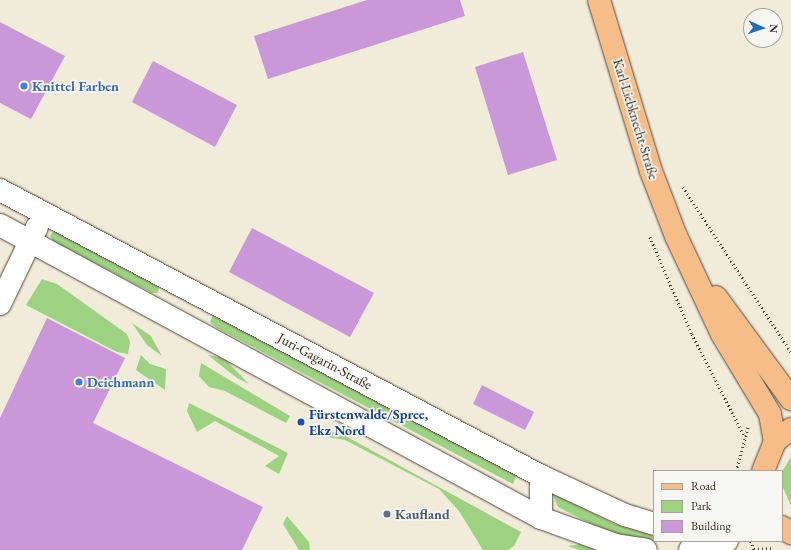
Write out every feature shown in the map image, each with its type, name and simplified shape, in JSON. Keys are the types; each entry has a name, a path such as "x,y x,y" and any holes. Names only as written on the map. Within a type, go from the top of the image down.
{"main road":[{"name":"Karl-Liebknecht-Straße","path":"599,0 651,171 676,236 722,334 783,435"},
{"name":"Karl-Liebknecht-Straße","path":"676,236 791,399"},
{"path":"764,470 783,435"}],"street":[{"name":"Juri-Gagarin-Straße","path":"0,190 541,476 625,515 653,524"},
{"path":"0,304 44,213"},
{"path":"0,225 541,518 616,545 646,550"},
{"path":"541,476 541,518"},
{"path":"690,550 723,542"}],"path":[{"path":"681,183 791,352"},
{"path":"751,542 754,549 767,542"}],"green space":[{"path":"54,231 159,287 158,293 152,293 53,241 50,235"},
{"path":"42,279 57,284 127,334 130,342 128,354 117,352 26,305"},
{"path":"213,315 517,474 513,484 217,328 210,322"},
{"path":"132,323 151,336 162,356 147,345"},
{"path":"141,355 150,364 166,369 165,390 136,370"},
{"path":"208,355 224,358 249,384 237,378"},
{"path":"201,363 290,416 286,423 225,391 209,387 199,376"},
{"path":"189,403 288,453 279,474 265,466 279,456 215,421 197,432 187,411"},
{"path":"316,429 340,433 521,532 514,546 508,550 483,550 459,511 439,489 345,440 316,435 312,431"},
{"path":"791,457 791,506 783,487 783,470"},
{"path":"552,493 615,524 653,533 653,541 636,540 607,532 558,507"},
{"path":"287,516 309,542 310,550 299,550 283,524"},
{"path":"581,544 612,550 579,550 568,546"}],"building":[{"path":"367,0 460,0 465,16 268,79 254,36"},
{"name":"Knittel Farben","path":"0,22 65,56 31,119 0,103"},
{"path":"523,52 557,160 508,175 475,67"},
{"path":"153,61 237,105 215,147 132,102"},
{"path":"252,228 374,293 350,337 229,272"},
{"path":"47,318 125,358 93,423 263,507 242,550 0,550 0,418"},
{"path":"482,385 534,412 525,430 473,404"}],"place":[{"name":"Knittel Farben","path":"24,86"},
{"name":"Deichmann","path":"79,382"},
{"name":"Fürstenwalde/Spree, Ekz Nord","path":"301,422"},
{"name":"Kaufland","path":"387,514"}]}
